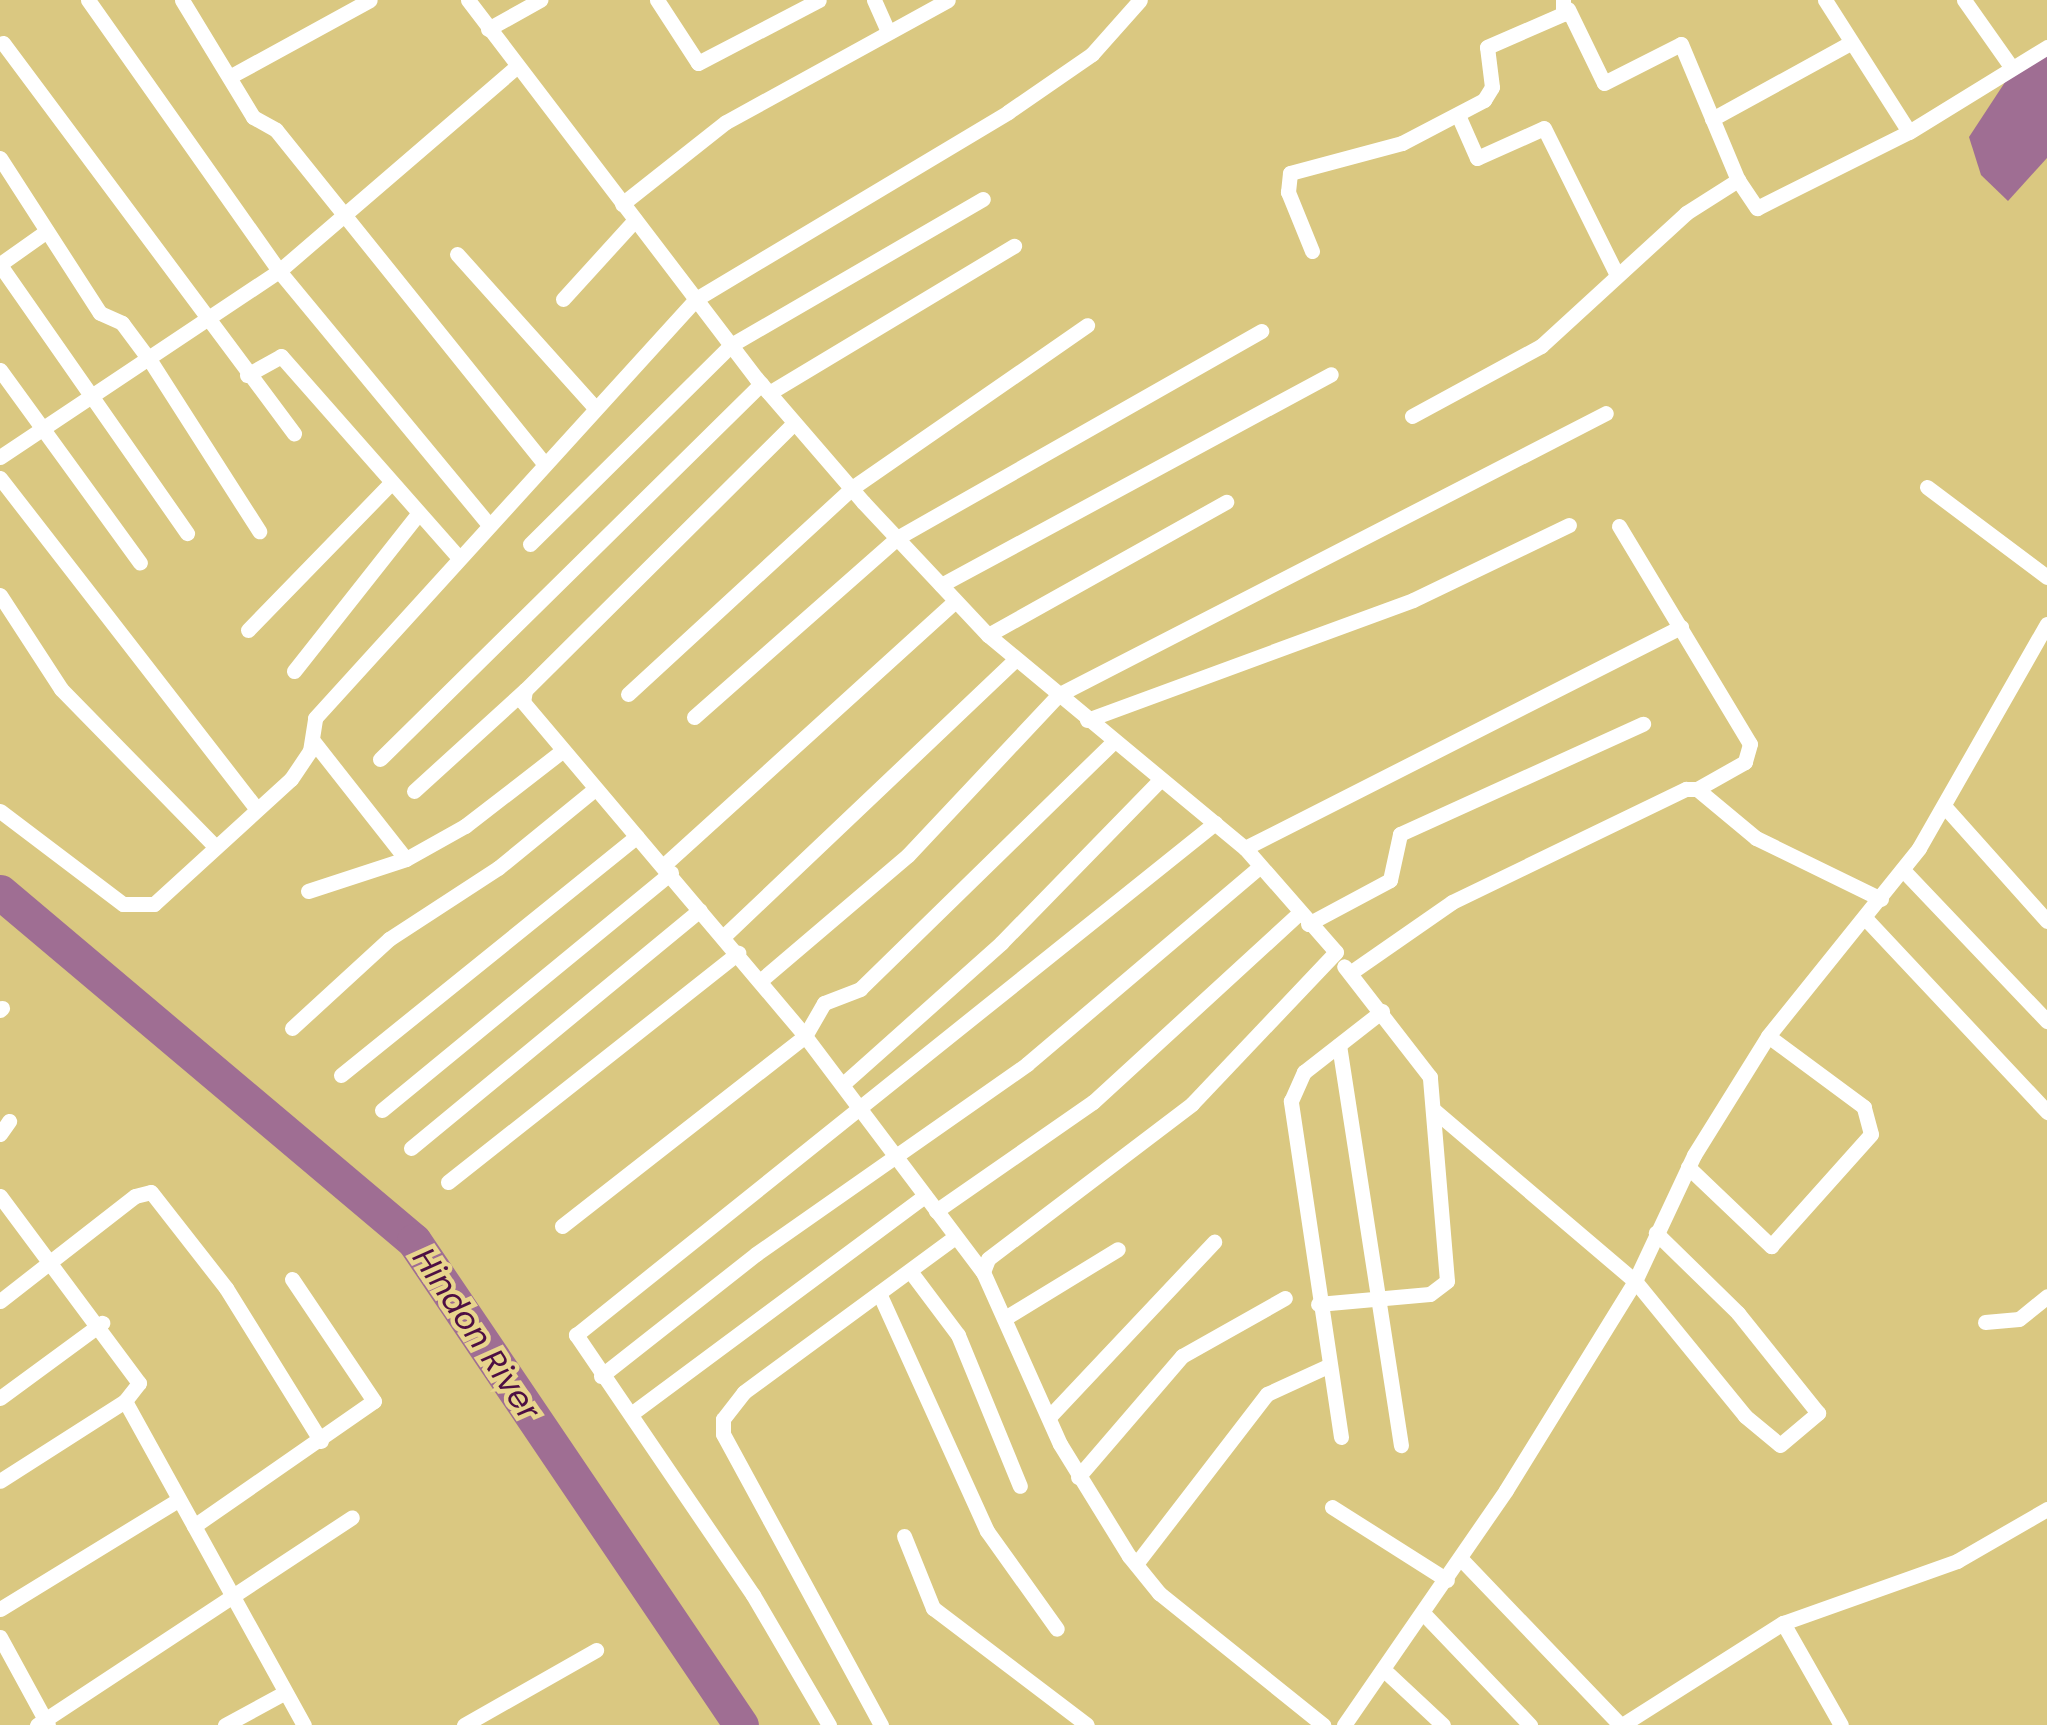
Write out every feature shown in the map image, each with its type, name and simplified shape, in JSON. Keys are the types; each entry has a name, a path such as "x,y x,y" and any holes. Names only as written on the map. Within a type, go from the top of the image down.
{"street":[{"path":"88,0 279,271 488,524"},
{"path":"182,0 253,118 276,130 544,463"},
{"path":"231,76 370,0"},
{"path":"468,0 765,389 954,602 1113,742 1245,848 1420,1056 1435,1111 1446,1281 1430,1294 1318,1304"},
{"path":"488,29 540,0"},
{"path":"657,0 698,63 819,0"},
{"path":"874,0 888,32"},
{"path":"622,204 726,122 948,0"},
{"path":"0,812 140,909 305,764 315,718 696,299 1008,112 1092,54 1140,0"},
{"path":"1825,0 1909,132"},
{"path":"1964,0 2012,68"},
{"path":"1312,251 1288,192 1290,173 1402,143 1458,115 1490,93 1487,47 1565,5 1604,83 1681,44 1738,180 1757,208 1909,132 2047,47"},
{"path":"2,43 206,325 294,434"},
{"path":"1712,118 1850,43"},
{"path":"0,457 206,325 279,271 516,67"},
{"path":"1458,115 1477,158 1544,128 1616,273"},
{"path":"0,158 100,313 122,323 150,362 259,530"},
{"path":"1412,416 1541,346 1616,273 1738,180"},
{"path":"530,544 731,345 983,199"},
{"path":"562,299 635,220"},
{"path":"47,231 0,265 97,395 187,533"},
{"path":"380,759 765,389 1014,246"},
{"path":"458,254 595,408"},
{"path":"628,694 852,488 1087,325"},
{"path":"694,718 897,538 1261,331"},
{"path":"247,375 281,356 458,557"},
{"path":"0,370 140,563"},
{"path":"941,586 1332,374"},
{"path":"760,982 908,854 1058,695 1606,413"},
{"path":"414,791 525,690 794,423"},
{"path":"0,478 257,810"},
{"path":"248,630 392,482"},
{"path":"1927,487 2047,577"},
{"path":"988,635 1226,502"},
{"path":"294,672 419,513"},
{"path":"1087,720 1413,600 1569,525"},
{"path":"1350,973 1452,902 1697,789 1745,762 1750,744 1619,526"},
{"path":"0,594 61,689 215,846"},
{"path":"382,1110 667,869 954,602"},
{"path":"1344,1725 1462,1560 1635,1281 1688,1167 1768,1036 1903,870 1946,806 2047,624"},
{"path":"1245,848 1681,628"},
{"path":"724,936 1016,659"},
{"path":"525,690 528,714 667,869 806,1036 983,1272 1078,1477 1136,1564 1159,1593 1324,1725"},
{"path":"936,1210 1093,1102 1304,918 1390,880 1400,834 1643,724"},
{"path":"313,741 406,859"},
{"path":"562,1226 806,1036 817,1010 860,988 1113,742"},
{"path":"308,891 406,859 465,826 562,751"},
{"path":"843,1084 1000,943 1160,780"},
{"path":"292,1028 389,940 498,868 595,788"},
{"path":"1697,789 1756,838 1881,899"},
{"path":"1946,806 2047,920"},
{"path":"829,1725 631,1414 577,1344 580,1328 1215,823"},
{"path":"340,1076 637,836"},
{"path":"601,1376 1027,1064 1259,867"},
{"path":"1903,870 2047,1021"},
{"path":"411,1148 700,910"},
{"path":"1866,919 2047,1112"},
{"path":"448,1182 738,954"},
{"path":"983,1272 988,1259 1192,1104 1336,956"},
{"path":"1340,1437 1290,1101 1292,1085 1382,1010"},
{"path":"1688,1167 1771,1246 1872,1134 1864,1106 1768,1036"},
{"path":"1339,1044 1401,1445"},
{"path":"1435,1111 1635,1281 1745,1416 1780,1445 1818,1413 1738,1312 1656,1233"},
{"path":"0,1196 102,1323 140,1383 125,1402 0,1481"},
{"path":"0,1301 134,1196 159,1196 322,1440"},
{"path":"631,1414 925,1196"},
{"path":"880,1725 723,1434 722,1419 744,1392 956,1237"},
{"path":"1049,1418 1214,1242"},
{"path":"1005,1318 1118,1248"},
{"path":"910,1270 958,1336 1020,1486"},
{"path":"194,1526 322,1440 374,1398 292,1279"},
{"path":"879,1293 986,1531 1057,1629"},
{"path":"1986,1322 2018,1319 2047,1296"},
{"path":"1078,1477 1182,1356 1285,1298"},
{"path":"0,1398 102,1323"},
{"path":"1136,1564 1267,1394 1328,1366"},
{"path":"125,1402 230,1600 304,1725"},
{"path":"0,1609 178,1500"},
{"path":"1332,1507 1447,1580"},
{"path":"1462,1560 1621,1725 1783,1623 1957,1561 2047,1509"},
{"path":"0,1637 43,1723 352,1517"},
{"path":"904,1536 933,1608 1087,1725"},
{"path":"1423,1613 1530,1725"},
{"path":"1783,1623 1841,1725"},
{"path":"464,1725 596,1650"},
{"path":"1383,1669 1443,1725"},
{"path":"224,1725 284,1693"}],"shaded area":[{"path":"2047,53 2047,158 2008,201 1981,175 1969,137 2011,73"}],"waterway":[{"name":"Hindon River","path":"0,892 414,1241 741,1725"}]}
